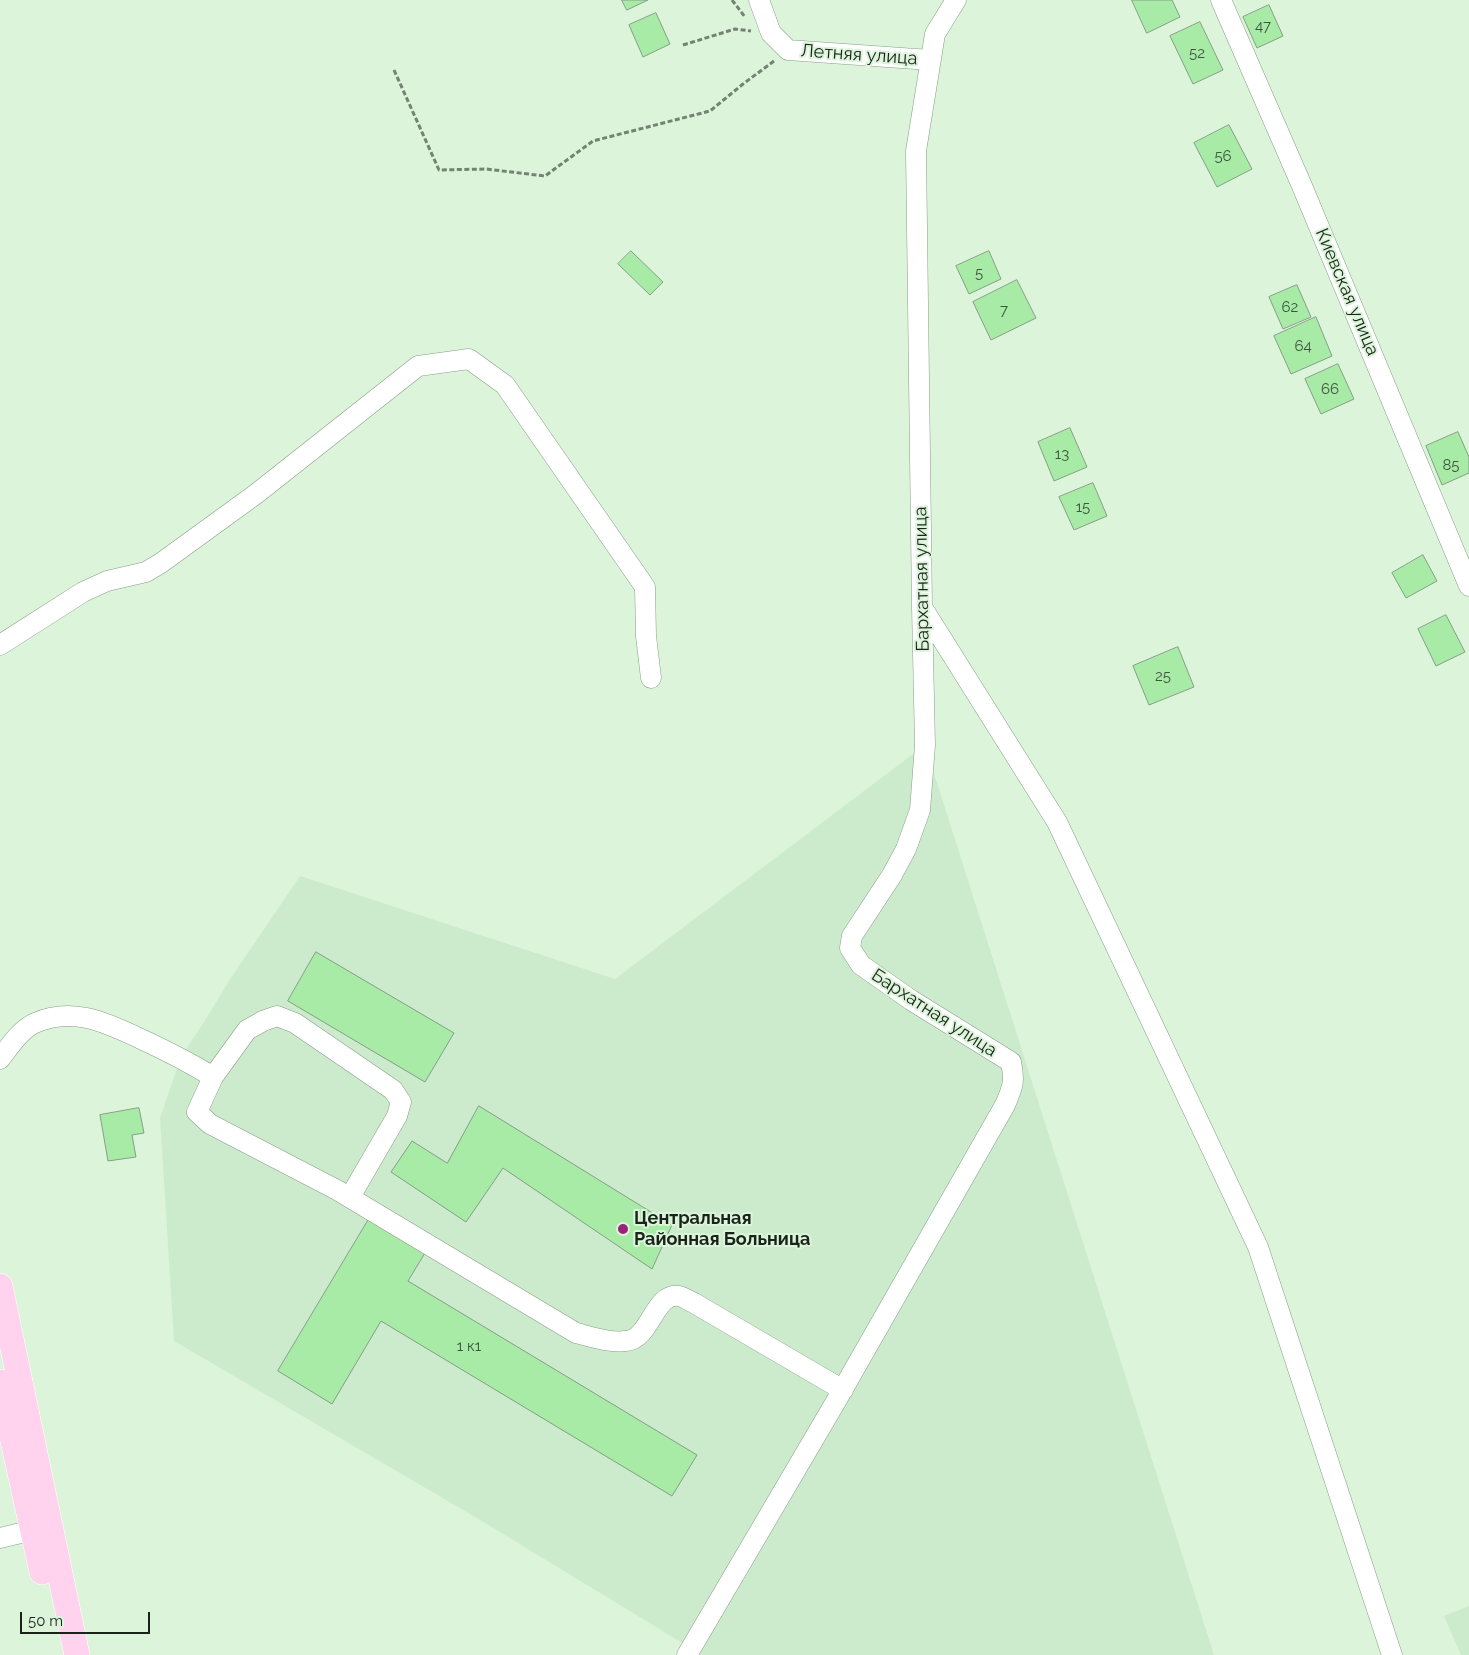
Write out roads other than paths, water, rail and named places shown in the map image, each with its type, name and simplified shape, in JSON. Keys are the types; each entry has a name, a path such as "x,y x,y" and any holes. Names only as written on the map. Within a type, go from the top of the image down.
{"main road":[{"path":"1,1289 77,1655"},
{"path":"0,1382 61,1655"}],"street":[{"name":"Летняя улица","path":"759,0 771,33 788,50 930,60"},
{"name":"Бархатная улица","path":"843,1390 1005,1105 1015,1077 1011,1062 911,1000 861,966 850,948 852,936 892,875 906,849 920,810 925,745 916,151 935,34 956,0"},
{"name":"Киевская улица","path":"1221,0 1306,195 1469,586"},
{"path":"0,645 83,592 107,581 146,572 161,563 256,494 418,366 469,359 505,385 646,587 646,636 651,678"},
{"path":"922,607 1057,822 1258,1247 1392,1655"},
{"path":"0,1058 17,1036 34,1024 59,1016 75,1016 93,1018 107,1023 181,1057 213,1077"},
{"path":"350,1197 397,1116 401,1102 393,1090 295,1023 277,1016 263,1021 247,1030 213,1077 197,1112 210,1124 350,1197 576,1334 602,1340 627,1342 643,1332 656,1310 668,1298 679,1296 843,1390 687,1655"},
{"path":"0,1538 33,1530"}],"place":[{"name":"Центральная Районная Больница","path":"623,1229"}]}
